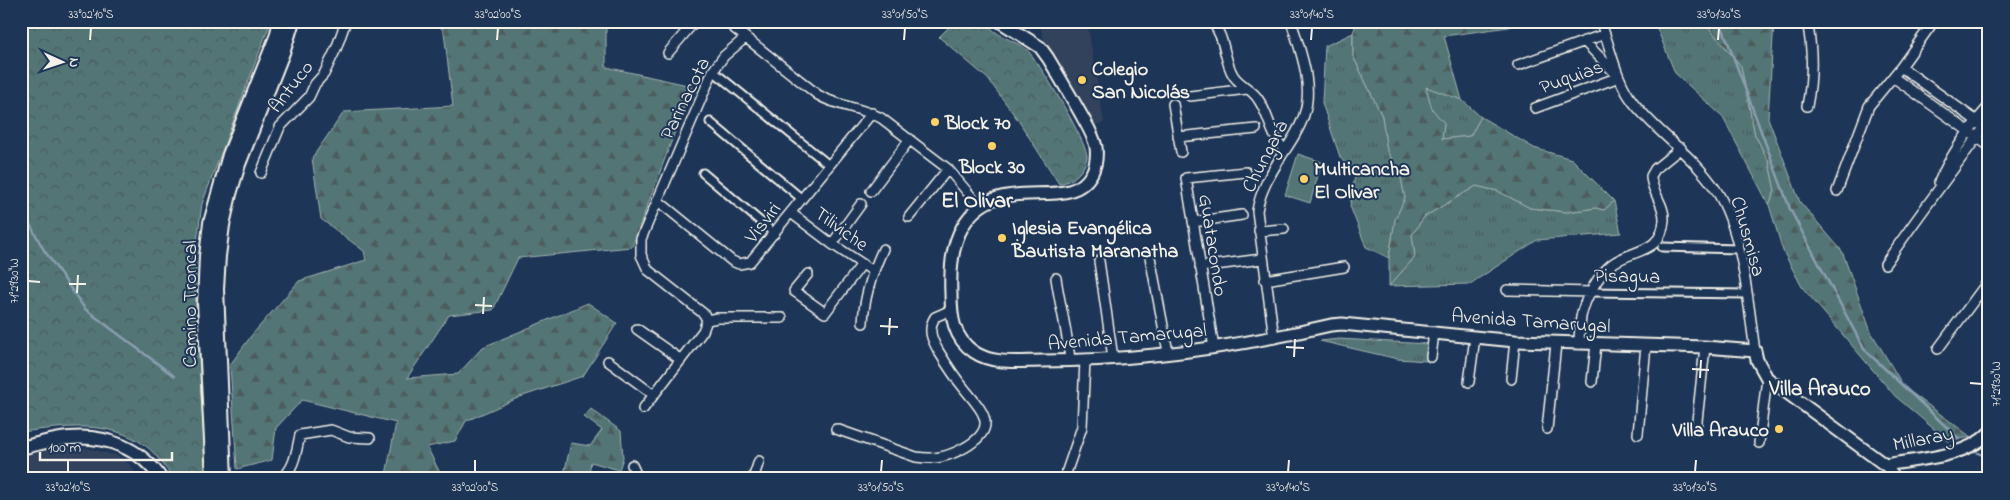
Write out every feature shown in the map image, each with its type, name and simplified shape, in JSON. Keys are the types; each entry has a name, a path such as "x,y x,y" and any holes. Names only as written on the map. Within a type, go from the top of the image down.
{"main road":[{"name":"Camino Troncal","path":"214,479 205,302 211,223 230,155 281,21"},
{"name":"Camino Troncal","path":"224,479 216,289 222,225 238,164 283,50 292,21"},
{"path":"21,448 69,438 90,438 110,441 124,446 137,454 160,479"}],"street":[{"name":"Antuco","path":"261,173 280,127 309,97 315,84 324,74 346,21"},
{"path":"668,52 696,21"},
{"path":"725,21 826,100 872,113 910,139 948,169 980,206"},
{"name":"Avenida Tamarugal","path":"999,21 1040,47 1048,58 1093,137 1096,147 1096,159 1092,174 1073,190 1061,194 1022,193 993,199 980,206 962,226 952,256 951,310 954,325 960,339 969,349 981,356 1012,362 1113,358 1214,348 1342,324 1556,344 1705,347 1755,351"},
{"path":"1211,21 1216,26 1224,42 1232,74 1238,82 1260,101 1273,134 1285,151"},
{"name":"Chungará","path":"1274,338 1257,211 1261,193 1304,115 1308,94 1305,69 1291,21"},
{"name":"Chusmisa","path":"1600,21 1619,77 1632,102 1681,148 1716,190 1727,210 1739,250 1755,351"},
{"path":"1806,21 1812,61 1812,80 1808,106"},
{"path":"1837,191 1869,106 1901,68 1934,21"},
{"path":"1518,65 1605,34"},
{"name":"Parinacota","path":"706,320 704,314 648,270 643,262 641,239 713,71 724,56 746,38"},
{"name":"Chusmisa","path":"1584,41 1619,77"},
{"path":"1901,68 1976,121 1987,126"},
{"path":"713,71 829,165"},
{"name":"Puquias","path":"1535,108 1619,77"},
{"path":"1893,77 1989,146"},
{"path":"1190,96 1247,89"},
{"path":"1173,104 1181,152"},
{"path":"1886,264 1936,190 1954,170 1973,134 1976,121 1989,106"},
{"name":"Visviri","path":"657,200 732,261 746,264 754,259 775,234 872,113"},
{"path":"710,122 802,199"},
{"path":"1973,134 1987,126"},
{"path":"1178,137 1256,129"},
{"path":"871,191 910,139"},
{"path":"1579,344 1581,316 1592,292 1606,270 1612,264 1647,249 1657,239 1663,227 1664,212 1654,193 1651,176 1655,169 1681,148"},
{"path":"909,217 948,169"},
{"name":"Guatacondo","path":"1214,348 1186,178 1246,172"},
{"path":"702,173 775,234"},
{"path":"832,244 861,204"},
{"name":"Tiliviche","path":"791,213 832,244 873,271"},
{"path":"1193,222 1242,215"},
{"path":"1259,232 1284,229"},
{"path":"1662,247 1739,250"},
{"path":"863,323 864,304 873,271 883,249"},
{"path":"1150,257 1168,352"},
{"path":"1200,268 1262,259"},
{"path":"1099,262 1113,358"},
{"path":"808,274 794,291 825,313 862,264"},
{"path":"1265,280 1344,267"},
{"path":"1056,278 1061,313 1069,345 1070,361"},
{"path":"1938,349 1989,280"},
{"name":"Pisagua","path":"1507,290 1747,294"},
{"path":"836,429 916,457 930,460 942,458 977,439 985,423 983,410 948,368 932,340 930,329 935,317 951,310"},
{"path":"643,409 703,331 706,320 717,318 782,318"},
{"path":"637,329 680,360"},
{"path":"1431,357 1434,332"},
{"path":"1469,382 1475,337"},
{"path":"1511,379 1516,341"},
{"path":"1547,429 1556,344"},
{"path":"1592,382 1596,344"},
{"path":"1638,434 1646,345"},
{"path":"1696,430 1705,347"},
{"name":"Millaray","path":"1755,351 1757,360 1767,378 1885,465 1962,451 1978,443 1989,433"},
{"path":"608,360 654,395"},
{"path":"1064,479 1082,427 1086,360"},
{"path":"1759,443 1767,378"},
{"path":"282,479 290,472 300,435 331,430 349,437 370,438"},
{"path":"753,479 759,461"},
{"path":"632,465 637,479"},
{"path":"1885,465 1897,479"},
{"path":"1981,479 1989,477"}],"shaded area":[{"name":"Colegio San Nicolás","path":"1039,21 1087,21 1104,123 1094,125 1043,38"},
{"path":"64,446 87,448 118,456 129,464 140,479 21,479 21,457"}],"green space":[{"path":"21,21 271,21 202,204 196,249 195,290 206,479 174,479 146,446 132,437 117,432 101,428 69,427 21,432"},
{"path":"436,21 606,21 606,67 692,86 632,247 518,258 493,310 449,315 407,378 458,374 483,347 588,303 617,323 583,376 520,397 466,421 455,441 427,447 441,475 453,479 392,479 386,475 396,423 302,400 276,428 272,460 237,469 230,365 251,336 299,281 366,260 364,251 321,219 312,158 344,112 453,106 444,32"},
{"path":"955,21 985,21 994,31 1020,45 1032,55 1061,102 1085,150 1086,162 1077,175 1059,184 1018,120 988,79 939,37"},
{"path":"1357,21 1519,21 1509,27 1444,36 1462,100 1426,87 1432,109 1444,123 1442,139 1470,136 1481,117 1534,148 1572,159 1614,201 1604,210 1596,208 1567,212 1530,208 1498,191 1476,186 1424,217 1412,235 1415,257 1389,286 1389,258 1395,220 1405,198 1400,173 1387,151 1382,116 1353,56 1353,33"},
{"path":"1654,21 1703,21 1741,66 1755,135 1769,162 1775,191 1769,205 1722,116 1675,73"},
{"path":"1703,21 1774,21 1768,118 1800,202 1842,251 1871,332 1904,387 1971,437 1948,441 1895,396 1802,287 1783,251 1769,205 1775,191 1769,162 1755,135 1741,66"},
{"path":"1353,33 1353,56 1382,116 1387,151 1400,173 1405,198 1395,220 1389,258 1366,247 1350,206 1355,176 1340,157 1322,103 1325,46"},
{"path":"1425,86 1462,100 1481,117 1470,136 1442,139 1444,123 1432,109"},
{"name":"Multicancha El Olivar","path":"1298,154 1322,162 1310,203 1285,195"},
{"path":"1476,186 1498,191 1530,208 1567,212 1596,208 1604,210 1614,201 1621,233 1537,240 1470,284 1389,286 1415,257 1412,235 1424,217"},
{"path":"1339,339 1428,344 1427,361 1398,359 1320,341"},
{"path":"591,409 621,431 623,458 619,470 591,462 588,479 560,479 564,474 571,443 590,446 602,430 584,417"}],"waterway":[{"path":"1720,21 1790,209 1864,349 1959,439"},
{"path":"21,208 44,250 85,309 174,376"},
{"path":"1978,453 1989,457"}],"place":[{"name":"Colegio San Nicolás","path":"1082,80"},
{"name":"Block 70","path":"935,122"},
{"name":"Block 30","path":"992,146"},
{"name":"Multicancha El Olivar","path":"1304,179"},
{"name":"Iglesia Evangélica Bautista Maranatha","path":"1002,238"},
{"name":"Villa Arauco","path":"1779,429"}],"district":[{"name":"El Olivar","path":"977,199"},
{"name":"Villa Arauco","path":"1820,388"}]}
